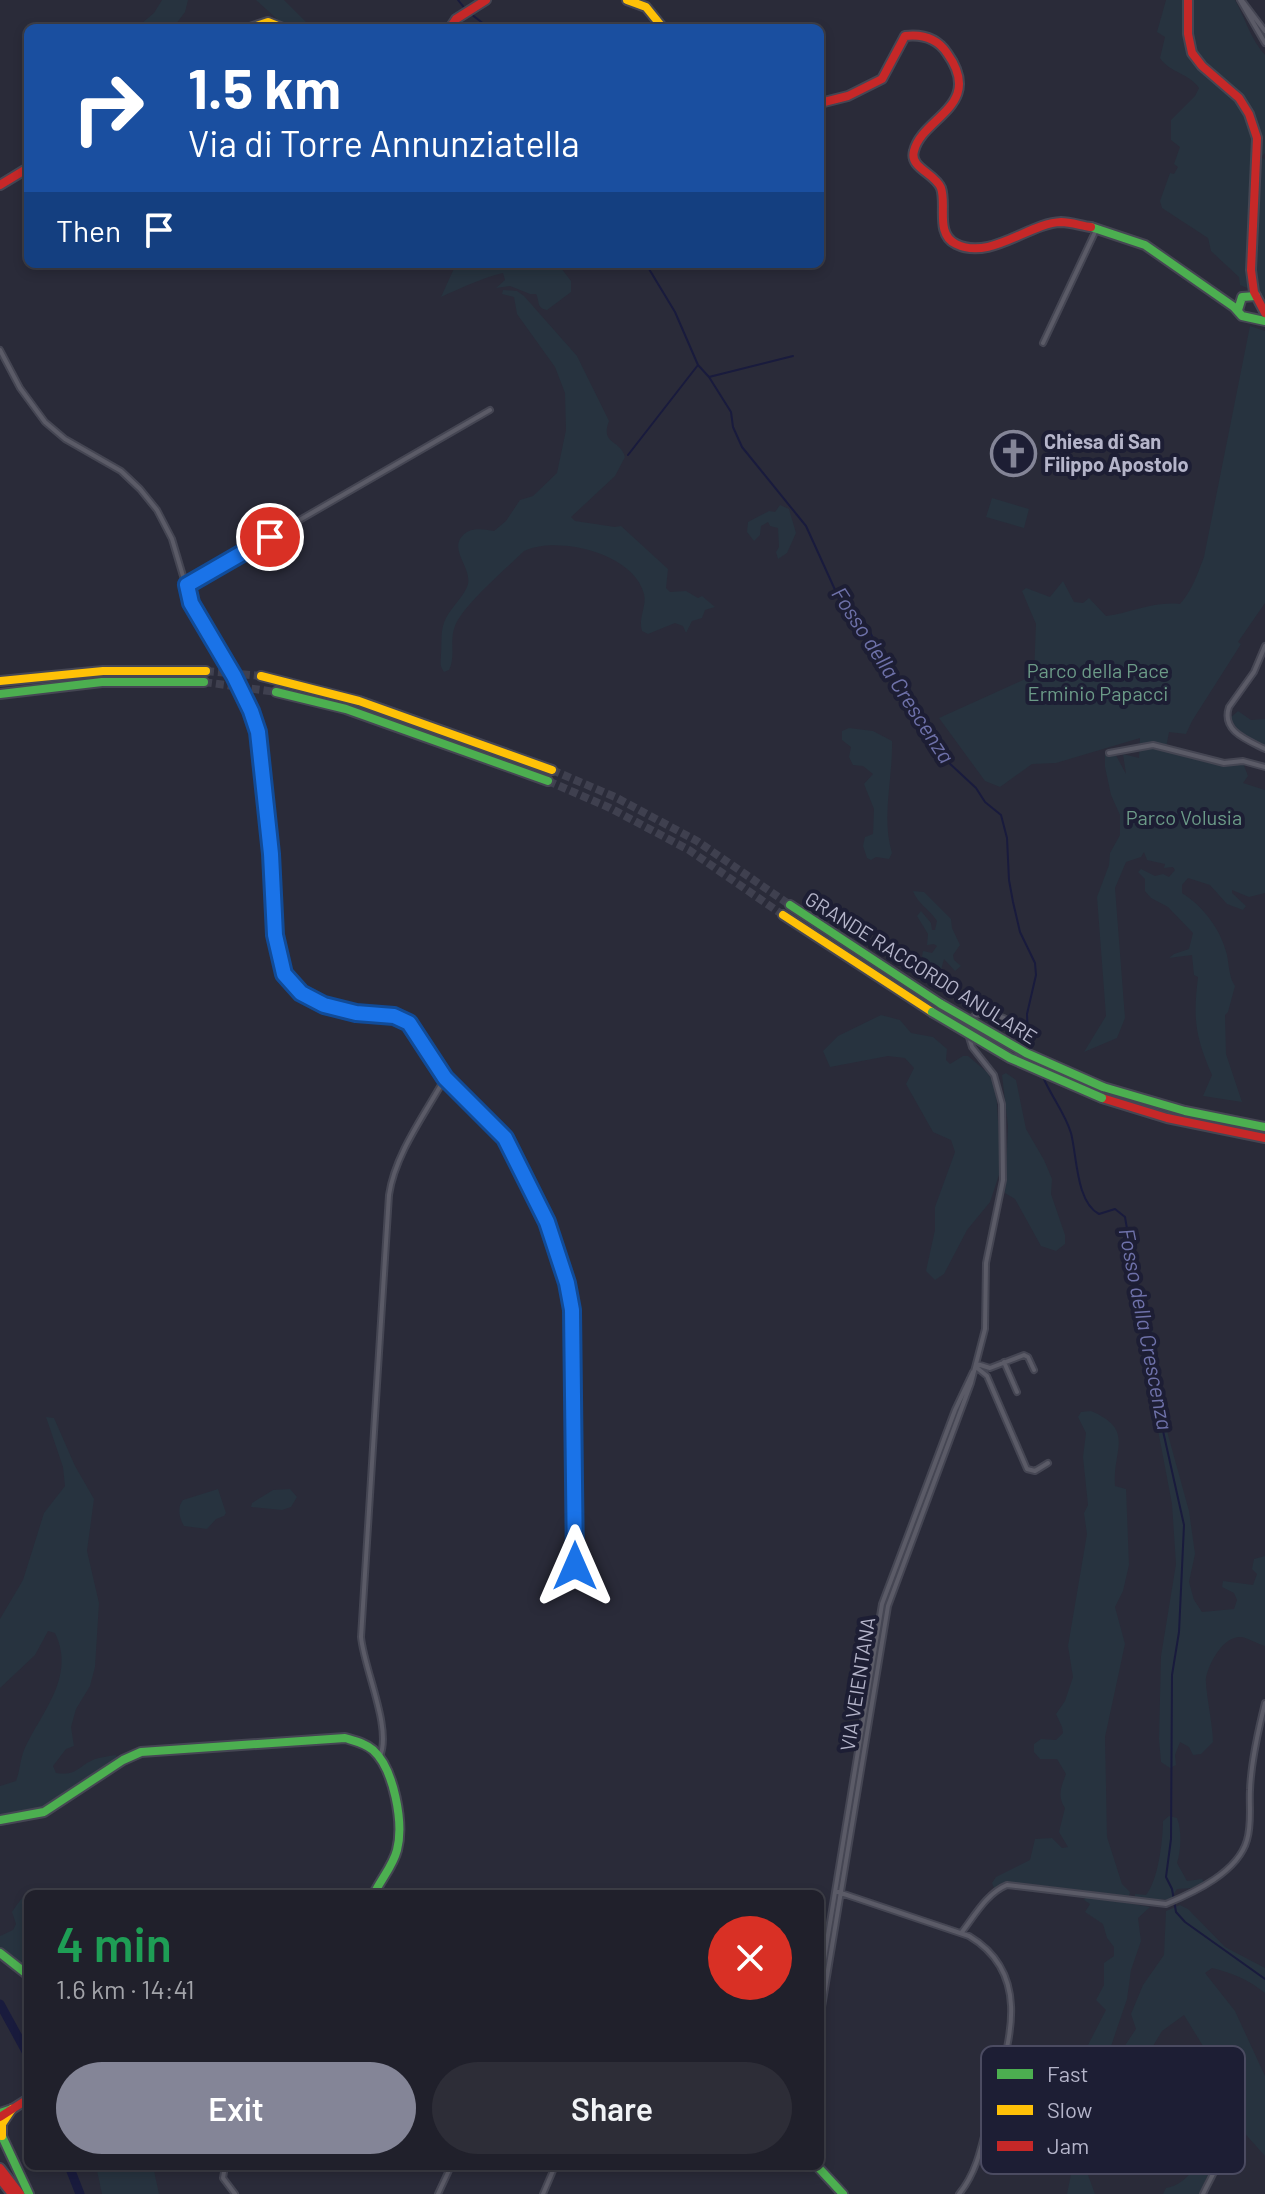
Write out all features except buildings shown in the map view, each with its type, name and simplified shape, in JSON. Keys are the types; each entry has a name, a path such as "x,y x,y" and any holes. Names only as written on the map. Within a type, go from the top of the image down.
{"main road":[{"path":"453,24 461,15 486,0"},
{"path":"627,0 646,7 660,24"},
{"path":"1188,0 1189,43 1195,57 1203,69 1235,93 1261,137 1251,270 1238,310"},
{"path":"824,102 848,96 882,79 905,36 918,34 929,37 941,45 954,62 957,97 954,104 921,137 912,155 916,164 941,188 943,227 956,244 982,248 998,245 1056,222 1097,228 1145,245 1238,310 1242,316 1265,321"},
{"path":"0,185 24,170"},
{"path":"1251,270 1256,296 1263,310 1252,318"},
{"path":"1221,299 1256,296"},
{"path":"0,681 156,668 206,671"},
{"path":"261,676 359,701 552,770"},
{"path":"0,694 102,682 204,682"},
{"path":"276,692 346,709 548,781"},
{"name":"GRANDE RACCORDO ANULARE","path":"790,905 941,1004 1026,1053 1103,1087 1185,1111 1265,1127"},
{"name":"GRANDE RACCORDO ANULARE","path":"783,915 932,1012 1010,1058 1102,1098 1167,1118 1265,1138"},
{"path":"0,1820 42,1813 123,1760 150,1751 335,1737 358,1741 380,1756 392,1782 398,1839 393,1861 376,1890"},
{"path":"0,1953 24,1972"},
{"path":"0,2115 24,2102"},
{"path":"12,2109 2,2124 1,2134 29,2194"},
{"path":"0,2168 20,2194"},
{"path":"821,2170 843,2194"},
{"path":"0,2179 12,2194"}],"street":[{"path":"1241,0 1265,31"},
{"path":"1241,0 1265,43"},
{"path":"1043,343 1097,228"},
{"path":"0,350 25,397 45,422 65,439 121,471 149,500 172,539 191,603 251,711 258,732 271,854 275,935 284,974 301,993 329,1007 405,1020 445,1078 507,1141 547,1222 567,1283 573,1345 575,1566"},
{"path":"187,585 490,410"},
{"path":"1265,646 1254,672 1227,714 1236,733 1265,749"},
{"path":"1109,753 1153,745 1224,763 1243,761 1265,767"},
{"name":"VIA VEIENTANA","path":"824,1991 877,1651 891,1592 977,1366 985,1329 987,1258 1002,1188 1002,1104 997,1082 972,1047 966,1027 970,1018 978,1013 1004,1018"},
{"path":"380,1756 382,1733 365,1667 361,1637 389,1195 408,1145 445,1078"},
{"path":"977,1366 990,1368 1026,1355 1034,1370"},
{"path":"1004,1362 1017,1392"},
{"path":"977,1366 987,1376 1026,1467 1030,1471 1048,1463"},
{"path":"962,1932 985,1902 997,1890 1010,1884 1166,1904 1234,1864 1244,1848 1249,1831 1253,1764 1265,1703"},
{"path":"838,1892 962,1932 987,1949 999,1963 1008,1983 1012,2013 1008,2046"},
{"name":"VIA VEIENTANA","path":"824,1964 838,1892"},
{"path":"959,2194 970,2177 981,2147"},
{"path":"224,2170 223,2178 235,2194"},
{"path":"438,2194 449,2170"},
{"path":"543,2194 553,2170"},
{"path":"1203,2194 1211,2174"}],"green space":[{"path":"162,0 188,0 185,12 176,24 141,24 154,13"},
{"path":"256,0 284,0 308,24 283,24"},
{"path":"1166,0 1235,0 1265,55 1265,153 1261,157 1265,160 1265,303 1259,293 1240,285 1239,277 1211,251 1208,238 1162,208 1160,201 1170,173 1174,174 1178,167 1174,164 1180,147 1171,140 1171,120 1199,88 1160,58 1165,37 1157,32"},
{"path":"454,268 561,268 571,281 571,292 547,310 540,306 536,294 510,286 496,288 505,280 503,273 441,297"},
{"path":"503,290 517,291 524,296 577,356 609,421 607,434 625,457 615,476 571,517 575,521 621,526 668,569 666,588 670,592 686,591 698,598 702,596 715,607 705,610 702,618 692,621 686,633 683,626 675,623 648,634 642,631 644,594 626,568 610,558 574,547 538,547 524,551 467,608 453,632 449,670 442,670 444,622 465,591 468,581 459,551 460,539 471,530 494,531 506,521 520,500 533,496 557,473 566,430 565,393 555,367 517,314 514,297 502,294"},
{"path":"1250,326 1265,331 1265,603 1238,642 1241,644 1186,734 1169,732 1166,748 1190,753 1216,764 1230,760 1243,763 1248,776 1243,783 1265,790 1265,893 1249,897 1232,890 1246,906 1243,910 1227,904 1210,885 1188,878 1182,885 1182,893 1216,928 1227,955 1235,986 1225,1015 1226,1054 1242,1102 1203,1096 1212,1075 1197,1027 1198,977 1194,975 1192,955 1169,958 1189,949 1193,933 1168,907 1145,891 1145,879 1138,872 1141,869 1155,876 1163,874 1169,877 1175,870 1147,860 1144,852 1141,857 1126,862 1115,888 1125,1018 1117,1038 1084,1052 1106,1016 1097,897 1109,865 1110,853 1120,835 1120,815 1111,795 1105,752 1112,748 1126,774 1123,754 1139,758 1140,738 1056,763 1032,764 1000,787 985,781 939,718 1034,675 1036,624 1022,591 1026,588 1050,597 1063,581 1074,602 1083,603 1089,598 1106,616 1161,604 1180,604 1194,582 1204,557"},
{"path":"992,498 1029,509 1024,528 986,517"},
{"path":"780,505 789,509 796,533 787,553 778,559 778,528 770,526 768,522 761,526 760,535 754,541 747,532 748,522 769,511 775,512"},
{"path":"1238,711 1251,720 1265,719 1265,750 1240,736 1227,721"},
{"path":"849,728 873,731 892,741 887,812 892,853 889,859 867,858 863,846 865,837 873,834 874,809 864,784 873,774 863,766 853,765 849,757 851,747 842,740 842,731"},
{"path":"913,891 924,892 951,919 960,945 953,955 961,966 955,971 944,959 941,970 934,972 922,956 923,951 932,953 937,946 927,945 928,934 917,916 921,911 931,923 932,930 935,930 937,921"},
{"path":"881,1015 900,1020 911,1033 933,1037 947,1049 946,1060 950,1064 968,1056 988,1073 996,1089 1001,1169 990,1202 967,1230 944,1274 935,1280 926,1271 935,1230 935,1207 955,1152 951,1140 933,1132 906,1084 914,1068 905,1058 888,1056 830,1067 823,1051 838,1036"},
{"path":"1006,1073 1016,1080 1026,1129 1052,1179 1051,1194 1065,1235 1065,1244 1056,1251 1041,1246 1015,1199 1005,1193 1008,1126 1002,1075"},
{"path":"1145,1309 1150,1314 1167,1431 1189,1511 1195,1554 1189,1582 1194,1600 1202,1612 1234,1609 1237,1600 1234,1593 1222,1587 1223,1581 1253,1585 1257,1574 1252,1569 1254,1559 1265,1556 1265,1646 1241,1637 1228,1641 1218,1652 1206,1678 1213,1742 1201,1754 1193,1755 1189,1747 1180,1742 1175,1755 1176,1765 1170,1768 1161,1762 1159,1739 1161,1656 1176,1564 1172,1504 1136,1314"},
{"path":"1091,1411 1105,1418 1118,1434 1115,1486 1126,1489 1129,1565 1123,1591 1115,1607 1125,1644 1105,1737 1107,1837 1122,1884 1130,1892 1129,1896 1022,1883 994,1888 992,1883 996,1877 1030,1860 1035,1839 1052,1838 1062,1848 1068,1847 1059,1832 1065,1808 1061,1791 1066,1774 1057,1759 1040,1759 1034,1752 1034,1744 1041,1739 1056,1740 1063,1733 1056,1714 1065,1701 1073,1677 1068,1646 1087,1534 1084,1513 1088,1505 1083,1457 1086,1433 1078,1417 1081,1412"},
{"path":"46,1417 54,1418 75,1466 94,1499 87,1551 99,1603 95,1667 90,1686 76,1709 71,1727 74,1746 66,1749 53,1766 56,1773 69,1773 97,1758 116,1755 118,1759 40,1811 24,1816 0,1816 0,1786 16,1781 24,1750 54,1693 62,1664 55,1633 48,1631 35,1655 0,1688 0,1619 23,1580 44,1513 65,1486 63,1467"},
{"path":"218,1489 226,1513 224,1516 216,1519 207,1529 184,1526 179,1513 183,1500"},
{"path":"290,1489 297,1497 291,1507 282,1510 251,1507 252,1503 273,1490"},
{"path":"1169,1816 1177,1818 1180,1829 1177,1863 1187,1881 1202,1879 1204,1882 1192,1888 1177,1889 1170,1900 1135,1898 1135,1894 1146,1895 1154,1880 1163,1821"},
{"path":"1087,1896 1150,1907 1138,1918 1141,1941 1131,1970 1127,1999 1111,2046 1088,2045 1106,2010 1096,2000 1104,1985 1104,1963 1114,1956 1114,1947 1107,1938 1103,1924 1085,1912 1090,1904 1084,1900"},
{"path":"24,1897 24,1969 0,1951 0,1936 13,1930 16,1924 12,1912"},
{"path":"1180,1905 1188,1909 1225,1947 1265,1968 1265,1993 1227,1972 1212,1968 1205,1973 1235,2011 1265,2076 1265,2156 1245,2134 1245,2046 1203,2046 1184,2015 1162,2031 1153,2046 1125,2046 1136,2029 1131,2014 1143,1985 1164,1955 1166,1911"},
{"path":"97,2170 154,2170 159,2194 102,2194"},
{"path":"1071,2174 1089,2174 1095,2194 1067,2194"},
{"path":"1208,2174 1199,2194 1163,2194 1166,2188 1189,2175"}],"waterway":[{"name":"Fosso della Crescenza","path":"458,0 466,10"},
{"name":"Fosso della Crescenza","path":"471,14 484,24"},
{"name":"Fosso della Crescenza","path":"648,268 675,312 698,365 731,412 733,427 742,447 806,526 836,592 864,621 881,662 910,703 929,722 947,761 1001,815 1007,838 1013,902 1020,932 1035,963 1036,975 1027,1014 1028,1042 1032,1053"},
{"path":"709,377 793,356"},
{"path":"628,455 698,365"},
{"name":"Fosso della Crescenza","path":"1043,1077 1071,1133 1086,1200 1099,1214 1115,1209 1125,1217 1155,1395 1184,1525 1179,1632 1172,1675 1171,1839 1166,1877 1172,1889 1176,1912 1185,1922 1265,1979"},
{"path":"0,2004 24,2048"},
{"path":"71,2170 80,2194"}],"tunnel":[{"path":"206,671 261,676"},
{"path":"204,682 276,692"},
{"path":"552,770 615,797 697,841 790,905"},
{"path":"548,781 610,808 689,850 783,915"}],"traffic: fast":[{"path":"1091,227 1145,245 1234,307 1242,316 1265,321"},
{"path":"1238,310 1242,297 1256,296"},
{"path":"0,694 102,682 204,682"},
{"path":"276,692 346,709 548,781"},
{"path":"790,905 941,1004"},
{"path":"941,1004 1026,1053 1103,1087"},
{"path":"932,1012 1010,1058 1102,1098"},
{"path":"1103,1087 1185,1111 1265,1127"},
{"path":"0,1820 44,1812 123,1760 141,1752 345,1738 373,1750 387,1770 396,1797 399,1826 397,1850 376,1890"},
{"path":"0,1953 24,1972"},
{"path":"0,2113 12,2109"},
{"path":"0,2132 29,2194"},
{"path":"821,2170 843,2194"}],"traffic: slow":[{"path":"627,0 646,7 660,24"},
{"path":"262,24 273,24"},
{"path":"0,681 103,671 206,671"},
{"path":"261,676 359,701 552,770"},
{"path":"783,915 932,1012"},
{"path":"2,2136 2,2124 12,2109"}],"traffic: jam":[{"path":"453,24 486,0"},
{"path":"1188,0 1188,34 1192,53 1202,66 1239,98 1249,114 1257,138 1251,270 1254,292 1265,313"},
{"path":"824,102 848,96 882,79 905,36 929,38 947,53 957,71 959,86 948,109 919,139 913,157 941,188 944,226 950,239 969,248 982,248 1049,224 1065,222 1091,227"},
{"path":"0,185 24,170"},
{"path":"1102,1098 1167,1118 1265,1138"},
{"path":"0,2117 24,2102"},
{"path":"0,2168 20,2194"},
{"path":"0,2179 12,2194"}],"place":[{"name":"Chiesa di San Filippo Apostolo","path":"1013,454"}],"route":[{"path":"270,537 187,585 191,603 234,676 258,732 280,964 294,987 324,1005 356,1013 394,1016 409,1023 445,1078 504,1136 527,1179 553,1237 572,1310 575,1566"}],"park label":[{"name":"Parco della Pace Erminio Papacci","path":"1098,682"},
{"name":"Parco Volusia","path":"1184,818"}]}
